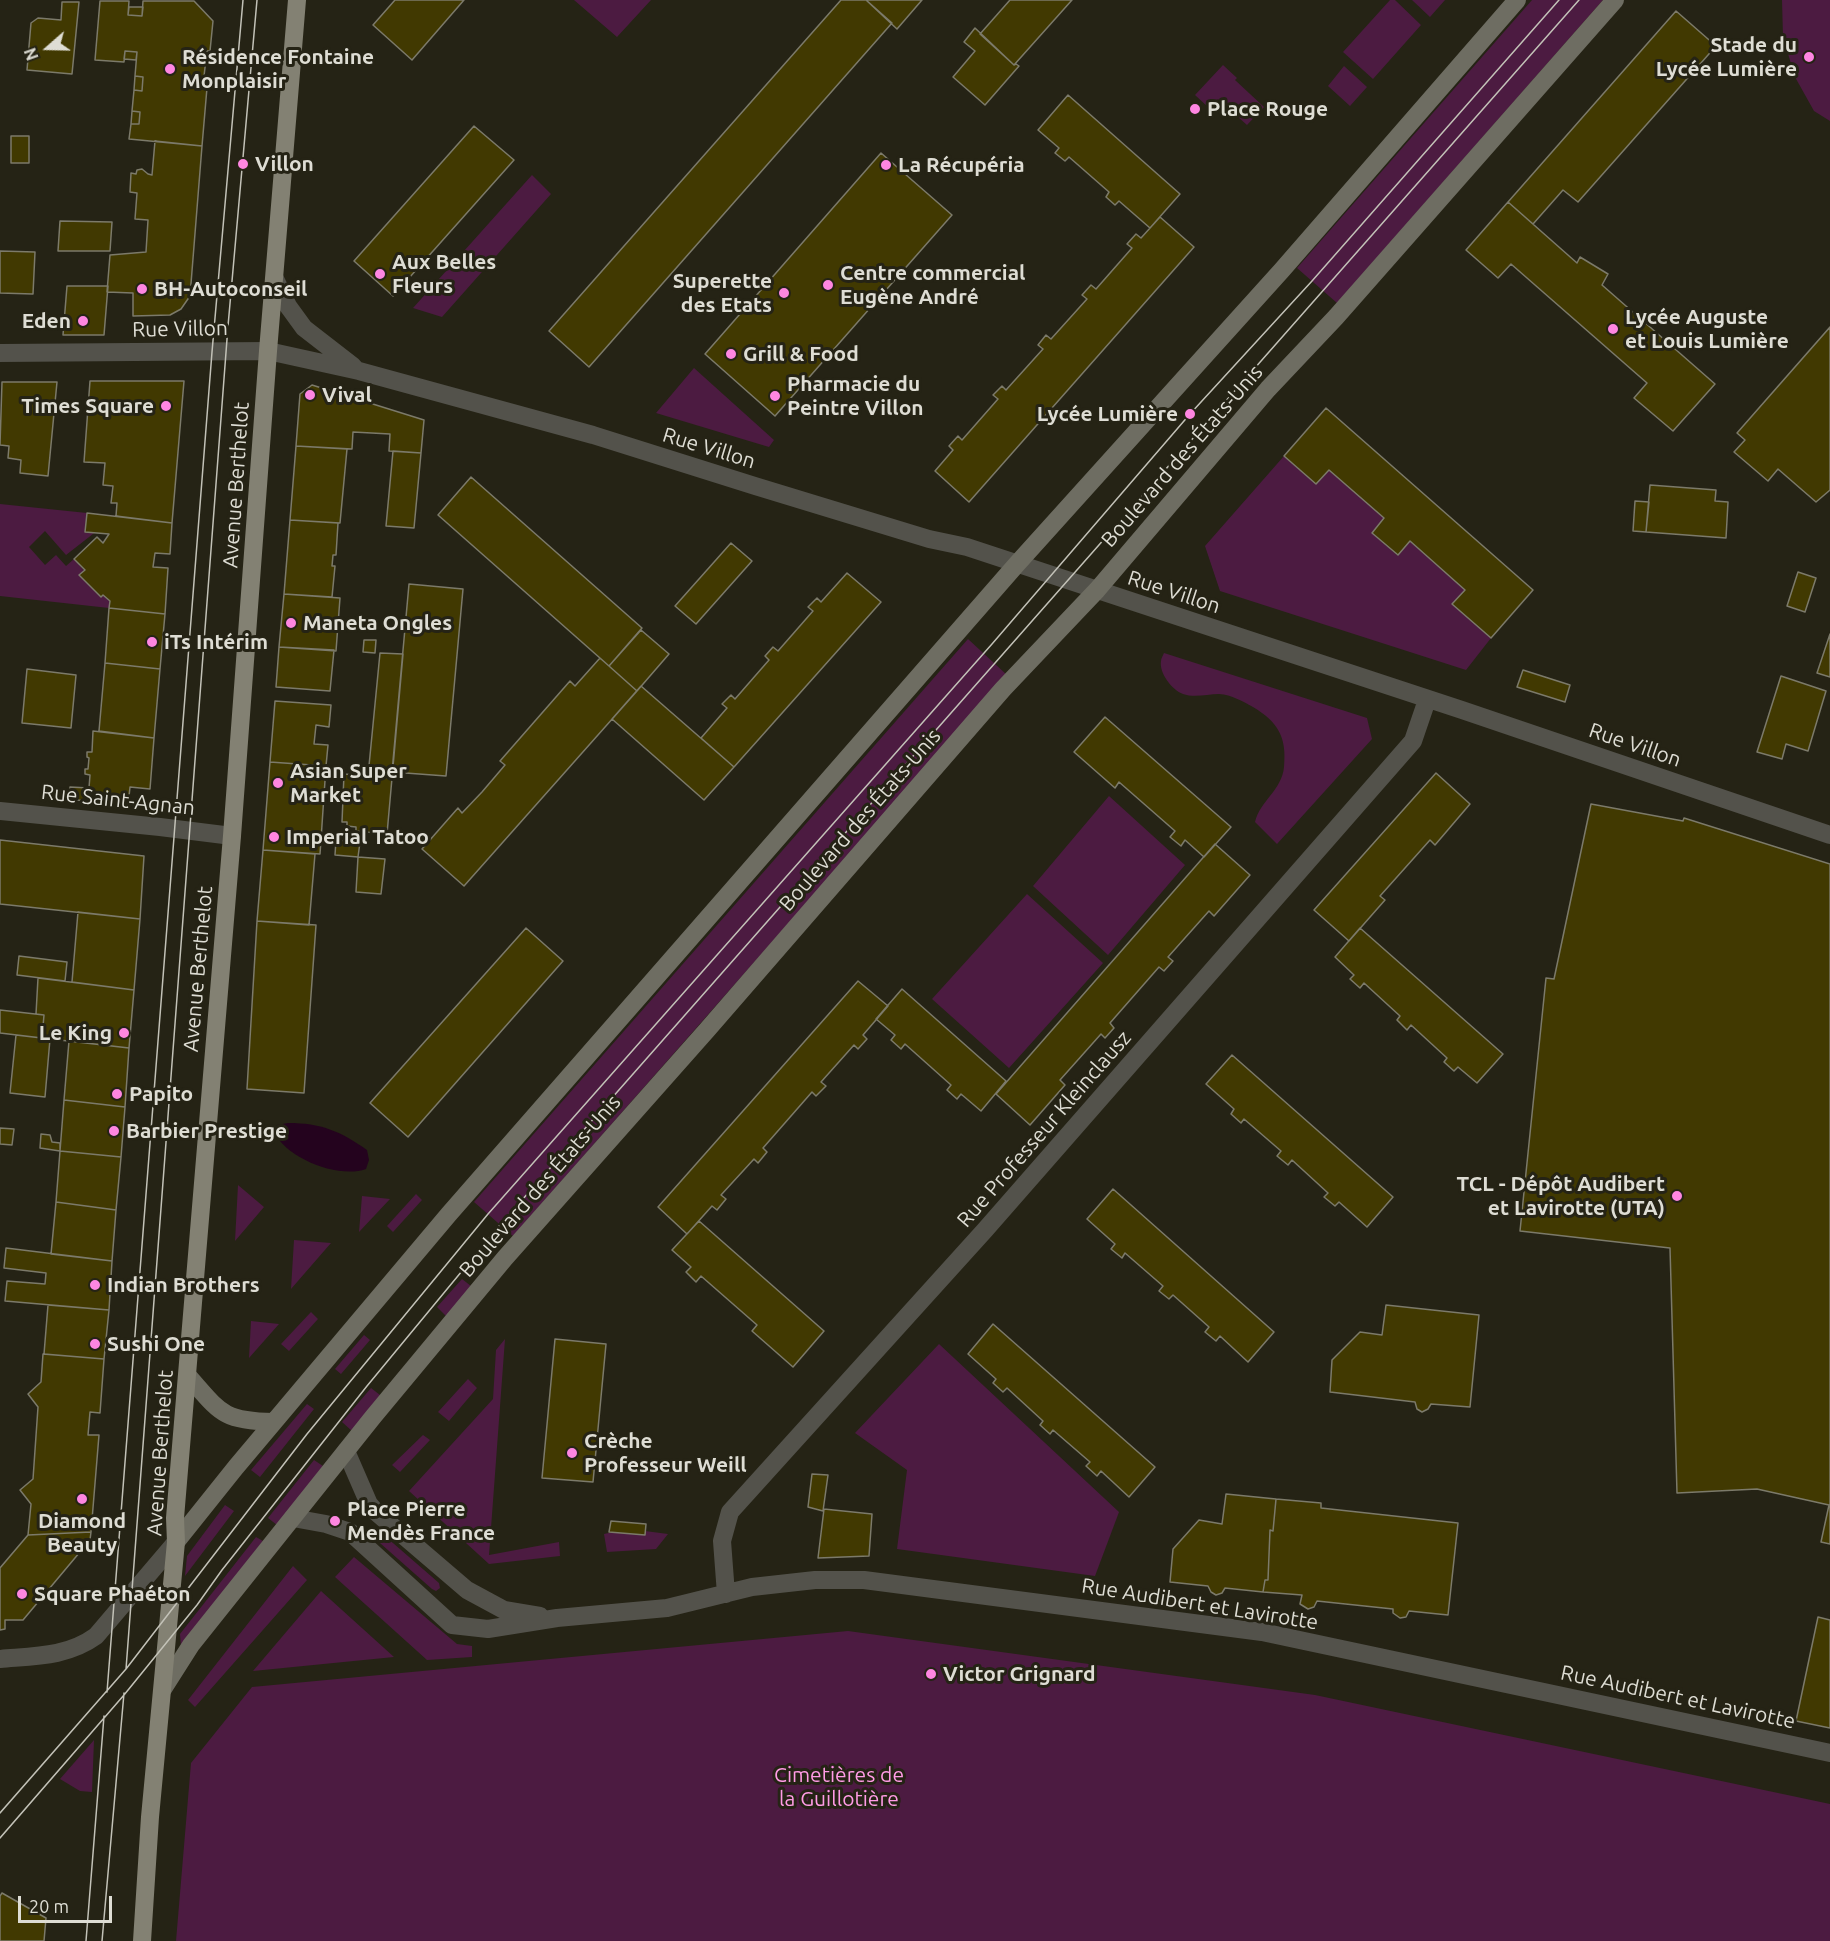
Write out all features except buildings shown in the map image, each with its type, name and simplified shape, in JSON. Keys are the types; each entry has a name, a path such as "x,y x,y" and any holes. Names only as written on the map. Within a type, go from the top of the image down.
{"main road":[{"name":"Avenue Berthelot","path":"142,1941 150,1817 176,1542 175,1518 232,836 297,0"},
{"path":"176,1542 273,1422 449,1214 1016,565 1282,270 1517,0"},
{"name":"Boulevard des États-Unis","path":"163,1689 191,1645 346,1450 505,1258 708,1030 1003,689 1097,590 1268,389 1336,317 1615,0"},
{"path":"188,1376 222,1413 248,1422 273,1422"}],"street":[{"name":"Rue Villon","path":"274,279 288,306 304,328 359,371"},
{"name":"Rue Villon","path":"0,353 268,351 359,371 593,435 755,486 929,538 967,547 1830,835"},
{"name":"Rue Professeur Kleinclausz","path":"726,1594 722,1541 730,1512 985,1230 1413,741 1427,700"},
{"name":"Rue Saint-Agnan","path":"0,811 160,826 232,836"},
{"name":"Rue Audibert et Lavirotte","path":"346,1450 369,1504 467,1590 504,1610 557,1618"},
{"name":"Rue Audibert et Lavirotte","path":"293,1518 326,1524 350,1532 452,1625 488,1629 557,1618 667,1608 752,1587 815,1581 864,1580 1262,1632 1830,1753"},
{"path":"0,1659 58,1654 85,1644 96,1636 176,1542"}],"green space":[{"path":"574,0 651,0 617,37"},
{"path":"1390,0 1395,0 1421,25 1373,79 1343,52"},
{"path":"1412,0 1445,0 1430,17"},
{"path":"1532,0 1603,0 1337,303 1297,268"},
{"name":"Stade du Lycée Lumière","path":"1782,0 1830,0 1830,121 1814,111 1795,77 1783,37"},
{"path":"1223,65 1237,78 1235,80 1264,107 1247,125 1218,99 1209,108 1195,95"},
{"path":"1344,66 1367,87 1350,106 1328,86"},
{"path":"532,175 551,194 442,317 413,308"},
{"path":"694,368 774,440 769,447 656,413"},
{"path":"1284,456 1316,484 1329,470 1384,518 1372,533 1397,555 1410,541 1465,590 1453,604 1491,638 1466,670 1220,591 1205,546"},
{"path":"0,504 116,516 66,555 45,531 29,547 45,565 56,555 66,566 74,559 110,601 109,608 0,596"},
{"path":"968,639 1007,675 513,1236 474,1202"},
{"path":"1164,653 1367,718 1372,739 1277,844 1255,822 1282,775 1285,756 1279,731 1269,718 1233,697 1219,694 1192,696 1179,692 1162,671 1161,660"},
{"path":"1109,796 1185,865 1108,955 1033,886"},
{"path":"1027,894 1103,963 1009,1068 932,999"},
{"path":"238,1185 264,1207 235,1241"},
{"path":"416,1194 422,1200 393,1232 387,1226"},
{"path":"362,1196 390,1199 359,1232"},
{"path":"294,1240 331,1243 291,1289"},
{"path":"462,1279 471,1286 447,1317 437,1307"},
{"path":"311,1312 318,1319 289,1351 281,1344"},
{"path":"251,1321 279,1324 249,1358"},
{"path":"364,1335 370,1340 341,1374 335,1369"},
{"path":"505,1339 489,1555 559,1542 560,1556 489,1564 409,1491 493,1399 496,1350"},
{"path":"939,1344 1119,1512 1095,1576 897,1549 907,1470 855,1433"},
{"path":"468,1379 477,1388 449,1421 438,1412"},
{"path":"371,1388 380,1395 352,1431 342,1422"},
{"path":"307,1404 314,1409 260,1477 251,1470"},
{"path":"423,1435 430,1440 400,1472 392,1465"},
{"path":"314,1460 323,1466 277,1525 268,1518"},
{"path":"225,1505 234,1511 185,1576 187,1556"},
{"path":"378,1530 439,1583 440,1588 436,1591 432,1589 372,1536"},
{"path":"645,1531 668,1534 656,1549 607,1552 604,1534 613,1532 645,1535"},
{"path":"256,1537 263,1541 181,1646 180,1634"},
{"path":"354,1557 457,1644 472,1646 472,1657 427,1660 335,1577"},
{"path":"293,1566 307,1580 195,1707 188,1700"},
{"path":"321,1591 394,1657 253,1671"},
{"name":"Cimetières de la Guillotière","path":"848,1631 1315,1695 1830,1804 1830,1941 176,1941 191,1763 252,1687"},
{"path":"94,1740 92,1792 80,1791 60,1779"}],"shaded area":[{"path":"288,1123 330,1129 348,1138 367,1150 369,1160 366,1169 342,1171 328,1169 301,1158 280,1141 274,1132 277,1125"}],"tram line":[{"path":"107,1692 212,352 243,0"},
{"path":"126,1669 228,326 257,0"},
{"path":"0,1813 126,1669 307,1434 488,1214 992,644 1190,414 1312,281 1559,0"},
{"path":"0,1838 124,1695 367,1386 500,1225 1579,0"},
{"path":"102,1941 124,1693"},
{"path":"86,1941 104,1716"}],"place":[{"name":"Stade du Lycée Lumière","path":"1809,57"},
{"name":"Résidence Fontaine Monplaisir","path":"170,69"},
{"name":"Place Rouge","path":"1195,109"},
{"name":"Villon","path":"243,164"},
{"name":"La Récupéria","path":"886,165"},
{"name":"Aux Belles Fleurs","path":"380,274"},
{"name":"Centre commercial Eugène André","path":"828,285"},
{"name":"BH-Autoconseil","path":"142,289"},
{"name":"Superette des Etats","path":"784,293"},
{"name":"Eden","path":"83,321"},
{"name":"Lycée Auguste et Louis Lumière","path":"1613,329"},
{"name":"Grill & Food","path":"731,354"},
{"name":"Vival","path":"310,395"},
{"name":"Pharmacie du Peintre Villon","path":"775,396"},
{"name":"Times Square","path":"166,406"},
{"name":"Lycée Lumière","path":"1190,414"},
{"name":"Maneta Ongles","path":"291,623"},
{"name":"iTs Intérim","path":"152,642"},
{"name":"Asian Super Market","path":"278,783"},
{"name":"Imperial Tatoo","path":"274,837"},
{"name":"Le King","path":"124,1033"},
{"name":"Papito","path":"117,1094"},
{"name":"Barbier Prestige","path":"114,1131"},
{"name":"TCL - Dépôt Audibert et Lavirotte (UTA)","path":"1677,1196"},
{"name":"Indian Brothers","path":"95,1285"},
{"name":"Sushi One","path":"95,1344"},
{"name":"Crèche Professeur Weill","path":"572,1453"},
{"name":"Diamond Beauty","path":"82,1499"},
{"name":"Place Pierre Mendès France","path":"335,1521"},
{"name":"Square Phaéton","path":"22,1594"},
{"name":"Victor Grignard","path":"931,1674"}]}
